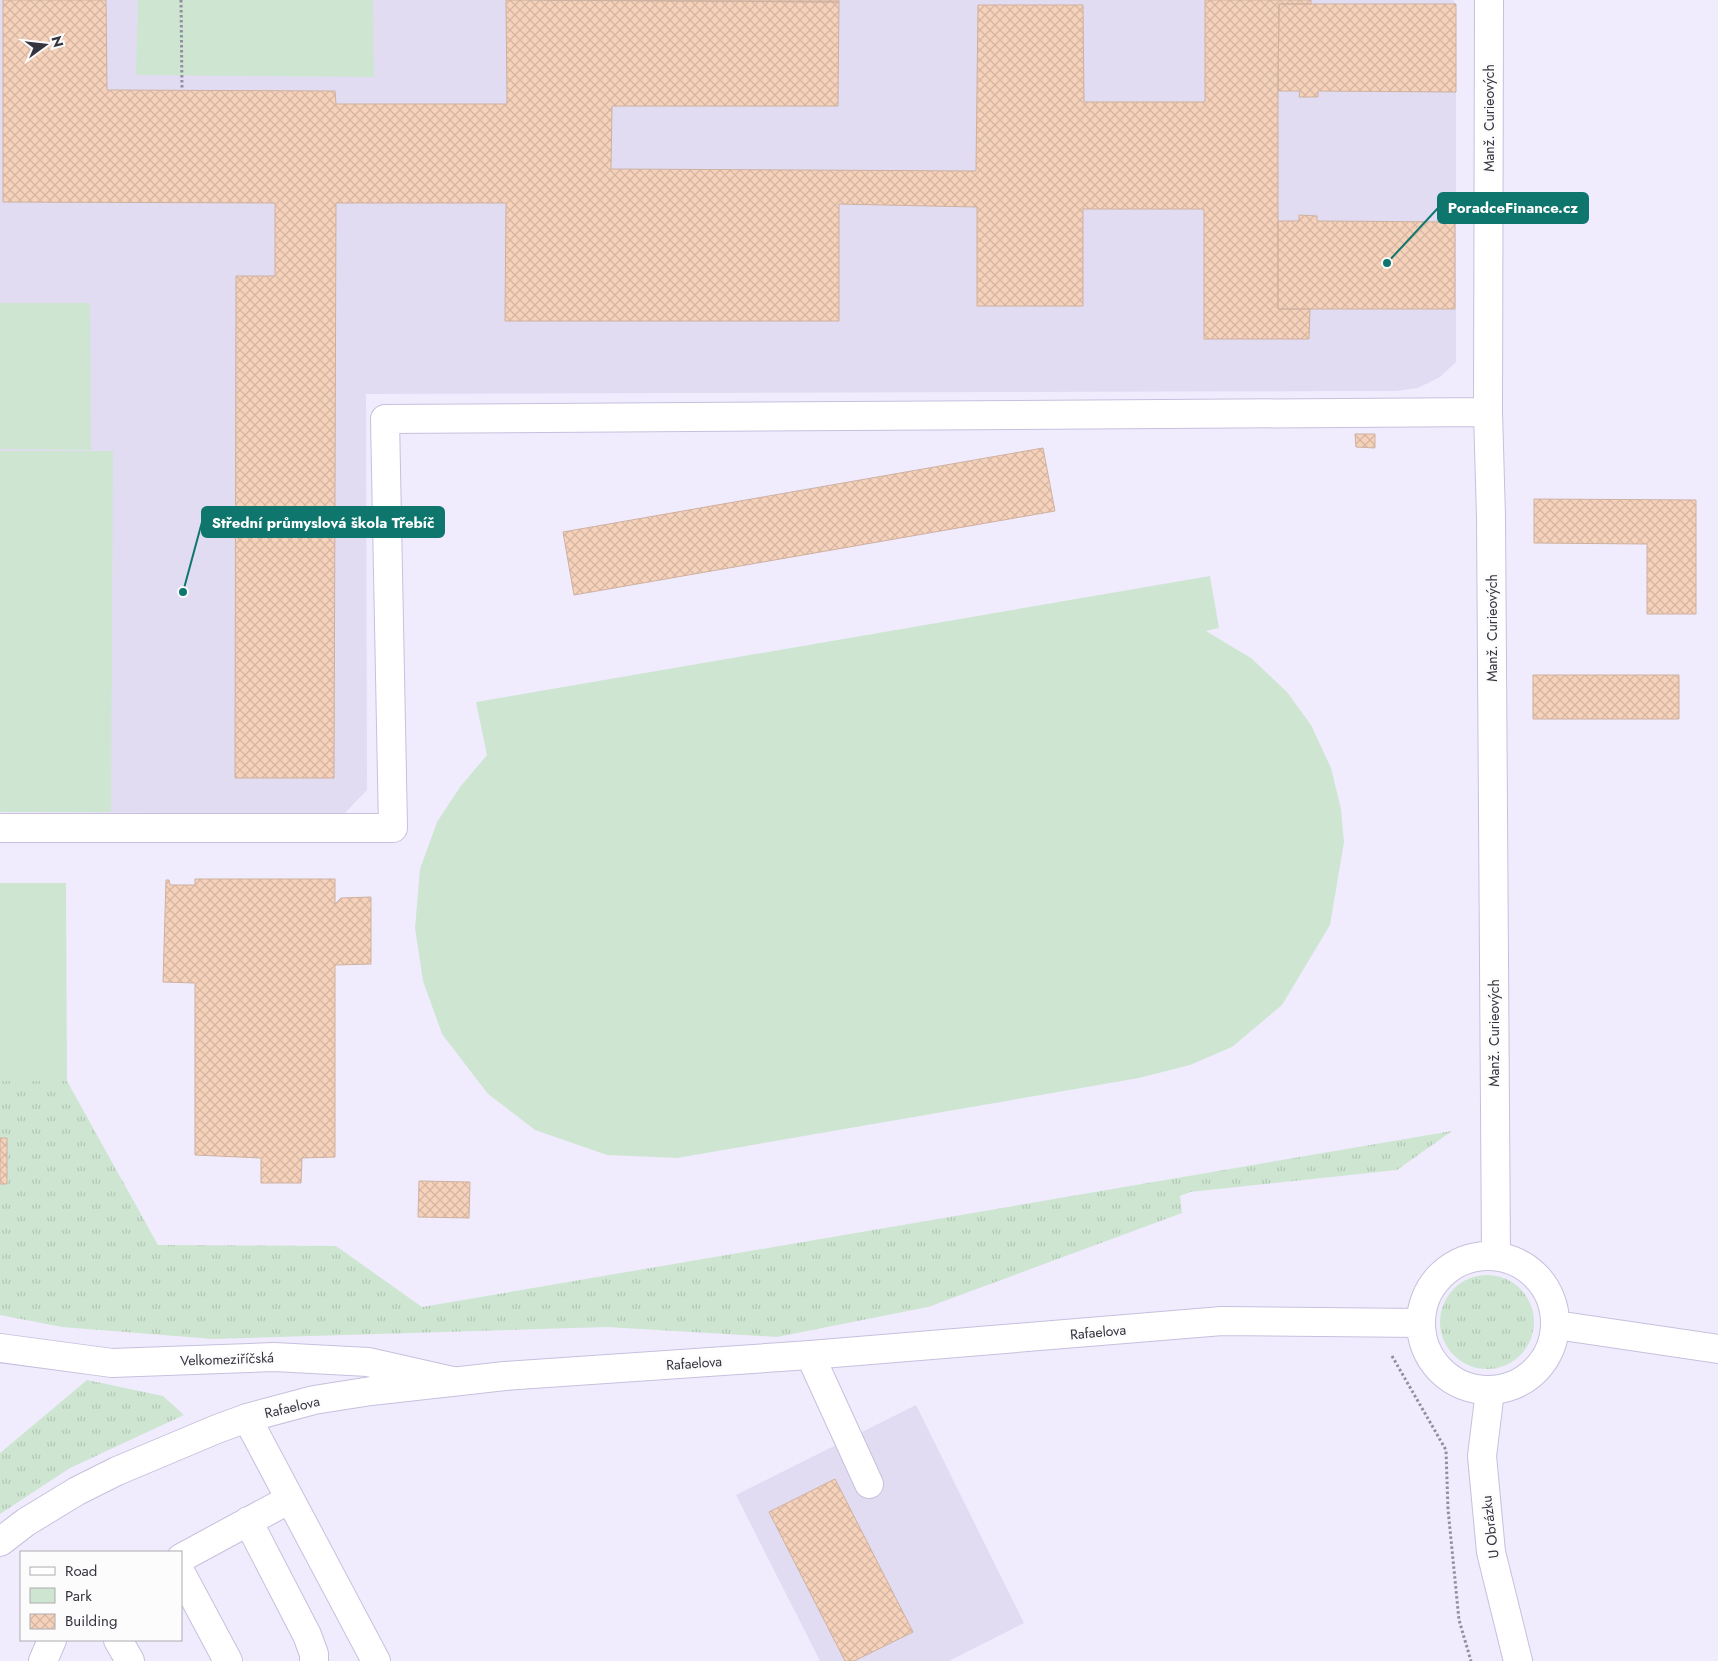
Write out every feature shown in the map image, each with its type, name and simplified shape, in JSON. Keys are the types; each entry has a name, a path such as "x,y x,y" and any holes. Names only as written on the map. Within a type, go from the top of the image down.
{"main road":[{"name":"Manž. Curieových","path":"1489,0 1488,412 1491,536 1496,1256"},
{"path":"0,828 393,828 385,419 1488,412"},
{"path":"1496,1256 1515,1261 1532,1272 1545,1287 1553,1305 1556,1325 1552,1345 1543,1363 1528,1378 1510,1387 1490,1391 1469,1388 1450,1379 1439,1369 1424,1344 1421,1323 1424,1300 1435,1281 1452,1266 1473,1257 1496,1256"},
{"name":"Rafaelova","path":"0,1542 26,1522 117,1471 247,1418 314,1400 454,1381 810,1356 1222,1321 1421,1323"},
{"path":"1556,1325 1718,1349"},
{"name":"Velkomeziříčská","path":"0,1348 112,1363 274,1356 368,1362 454,1381"},
{"path":"810,1356 869,1484"},
{"name":"U Obrázku","path":"1490,1391 1482,1456 1491,1552 1518,1661"},
{"path":"247,1418 376,1661"},
{"path":"182,1557 290,1499"},
{"path":"248,1521 307,1635 314,1654 314,1661"},
{"path":"182,1575 228,1661"},
{"path":"43,1661 52,1641"},
{"path":"119,1641 130,1661"}],"path":[{"path":"181,0 182,88"},
{"path":"1392,1323 1392,1355 1446,1450 1448,1509 1460,1620 1471,1661"}],"shaded area":[{"path":"0,0 1453,0 1456,4 1456,362 1440,377 1418,388 1396,391 366,394 367,790 344,814 0,812"},
{"path":"916,1405 1024,1623 949,1661 820,1661 736,1495"}],"green space":[{"path":"138,0 373,0 374,77 136,75"},
{"path":"0,303 90,303 91,450 0,449"},
{"path":"0,451 113,451 111,812 0,812"},
{"path":"1210,576 1219,628 1206,631 1251,658 1287,692 1311,725 1331,768 1341,809 1344,842 1330,925 1282,1005 1232,1047 1190,1065 1139,1078 677,1158 607,1155 535,1130 488,1094 442,1034 423,981 415,928 420,869 437,822 460,787 487,755 476,702"},
{"path":"0,883 66,883 67,1081 0,1081"},
{"path":"0,1081 67,1081 158,1245 336,1246 422,1307 1452,1131 1397,1170 1190,1192 1180,1196 1182,1213 928,1307 777,1337 607,1327 213,1339 62,1327 0,1315 0,1184 7,1184 7,1138 0,1138"},
{"path":"1487,1275 1505,1279 1520,1289 1530,1304 1534,1322 1530,1340 1520,1355 1505,1365 1487,1369 1469,1365 1454,1355 1444,1340 1440,1322 1444,1304 1454,1289 1469,1279"},
{"path":"87,1380 163,1396 184,1415 70,1468 0,1514 0,1453"}],"building":[{"path":"3,0 106,0 107,90 335,91 336,104 507,104 506,0 839,2 838,106 612,106 611,169 976,171 978,5 1083,5 1084,102 1205,102 1205,0 1311,0 1311,4 1279,4 1278,91 1278,309 1310,309 1309,339 1204,339 1204,209 1083,209 1083,306 977,306 977,207 839,204 839,321 505,321 506,203 336,203 334,778 235,778 236,276 275,276 275,203 3,202"},
{"path":"543,0 839,0 839,2"},
{"path":"1279,4 1456,4 1456,92 1318,91 1318,97 1299,97 1300,91 1278,91"},
{"path":"1299,215 1317,216 1317,221 1455,222 1455,309 1278,309 1278,221 1299,221"},
{"path":"1355,434 1375,434 1375,448 1356,447"},
{"path":"1043,448 1055,511 574,595 563,532"},
{"path":"1534,499 1696,500 1696,614 1647,614 1647,544 1534,543"},
{"path":"1533,675 1679,675 1679,719 1533,719"},
{"path":"195,879 335,879 335,904 341,898 371,897 371,964 335,965 335,1157 302,1158 301,1183 261,1183 261,1158 195,1155 195,983 163,982 166,880 169,880 170,885 195,885"},
{"path":"0,1138 7,1138 7,1184 0,1184"},
{"path":"419,1181 470,1182 469,1218 418,1217"},
{"path":"835,1479 913,1632 854,1661 845,1661 769,1512"}],"place":[{"name":"PoradceFinance.cz","path":"1387,263"},
{"name":"Střední průmyslová škola Třebíč","path":"183,592"}]}
